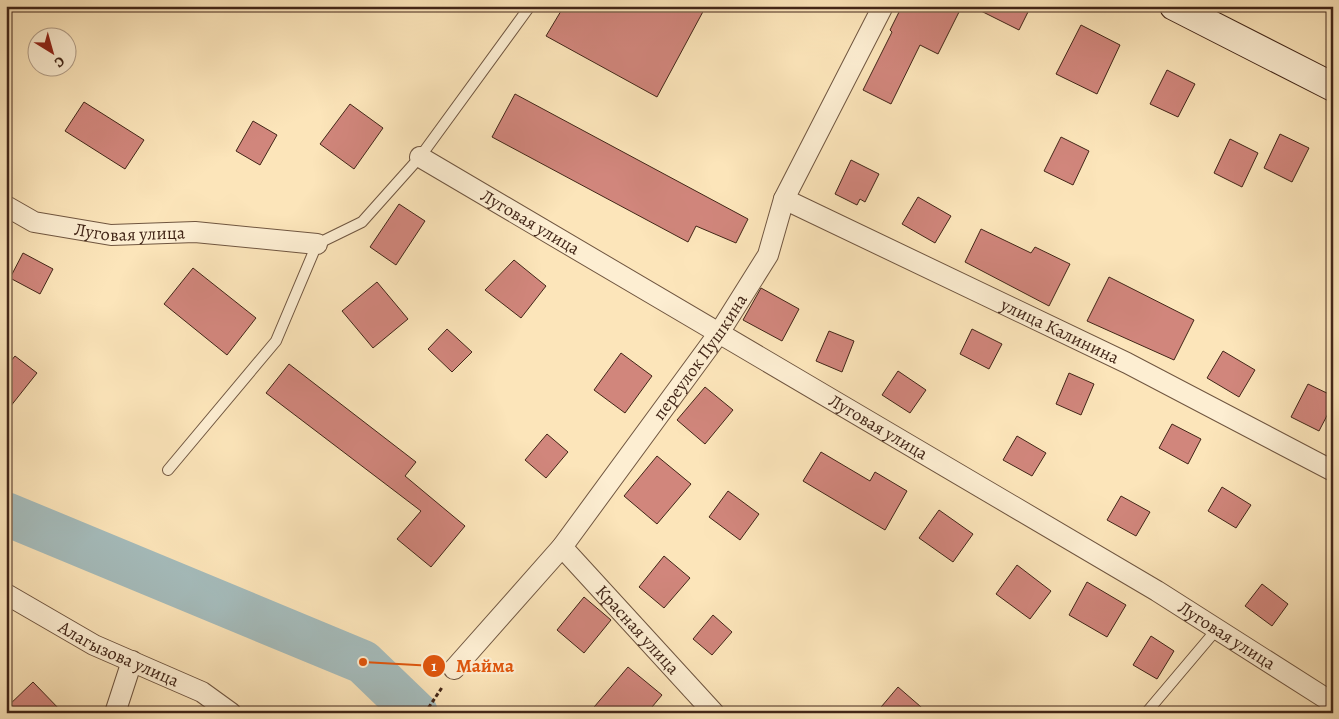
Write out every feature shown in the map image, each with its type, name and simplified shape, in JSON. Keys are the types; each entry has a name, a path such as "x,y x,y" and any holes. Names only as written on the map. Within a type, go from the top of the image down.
{"street":[{"name":"переулок Пушкина","path":"454,669 562,547 719,333 768,255 784,199 883,6"},
{"path":"1174,6 1333,87"},
{"name":"Луговая улица","path":"420,157 1157,591 1333,703"},
{"name":"улица Калинина","path":"784,199 1126,363 1333,471"},
{"name":"Луговая улица","path":"6,206 34,222 111,235 195,232 317,244"},
{"name":"Красная улица","path":"562,547 714,713"},
{"name":"Алагызова улица","path":"6,594 94,644 202,692 231,713"},
{"path":"115,713 132,661"}],"lane":[{"path":"168,470 276,341 317,244 362,222 420,157 530,6"},
{"path":"1146,713 1217,629"}],"path":[{"path":"425,713 454,669"}],"building":[{"path":"564,6 706,6 657,97 546,36"},
{"path":"902,6 962,6 938,54 920,45 891,104 863,90 892,32 890,30"},
{"path":"971,6 1031,6 1019,30"},
{"path":"1081,25 1120,45 1097,94 1056,74"},
{"path":"1167,70 1195,84 1178,117 1150,104"},
{"path":"515,94 748,219 736,243 696,226 688,242 492,137"},
{"path":"84,102 144,140 125,169 65,131"},
{"path":"350,104 383,128 354,169 320,144"},
{"path":"253,121 277,135 260,165 236,151"},
{"path":"1280,134 1309,148 1292,182 1264,168"},
{"path":"1061,137 1089,151 1073,185 1044,171"},
{"path":"1230,139 1258,153 1242,187 1214,173"},
{"path":"851,160 879,174 865,202 860,199 857,205 835,194"},
{"path":"918,197 951,216 935,243 902,224"},
{"path":"399,204 425,221 396,265 370,247"},
{"path":"981,229 1031,253 1035,247 1070,264 1049,306 965,262"},
{"path":"23,253 53,269 40,294 10,278"},
{"path":"514,260 546,286 521,318 485,290"},
{"path":"193,268 256,318 227,355 164,304"},
{"path":"1109,277 1194,320 1174,360 1087,321"},
{"path":"377,282 408,319 373,348 342,311"},
{"path":"761,288 799,309 782,341 743,320"},
{"path":"447,329 472,352 452,372 428,349"},
{"path":"972,329 1002,344 989,369 960,354"},
{"path":"829,331 854,341 842,372 816,361"},
{"path":"1223,351 1255,370 1239,397 1207,378"},
{"path":"621,353 652,376 625,413 594,390"},
{"path":"15,356 37,373 6,412 6,367"},
{"path":"289,364 416,462 405,476 465,526 431,567 397,539 421,511 266,393"},
{"path":"898,371 926,390 910,413 882,395"},
{"path":"1069,373 1094,384 1081,415 1056,404"},
{"path":"1308,384 1333,396 1333,404 1319,431 1291,417"},
{"path":"705,387 733,410 705,444 677,420"},
{"path":"1172,424 1201,439 1188,464 1159,448"},
{"path":"547,434 568,452 546,478 525,460"},
{"path":"1017,436 1046,453 1032,476 1003,460"},
{"path":"821,452 870,481 875,472 907,491 885,530 803,481"},
{"path":"657,456 691,484 657,524 624,496"},
{"path":"1222,487 1251,505 1236,528 1208,511"},
{"path":"728,491 759,514 740,540 709,517"},
{"path":"1121,496 1150,512 1136,536 1107,520"},
{"path":"939,510 973,534 953,562 919,538"},
{"path":"664,556 690,578 664,608 639,587"},
{"path":"1017,565 1051,591 1030,619 996,594"},
{"path":"1087,582 1126,605 1107,637 1069,615"},
{"path":"1262,584 1288,604 1272,626 1245,606"},
{"path":"584,597 611,620 584,653 557,630"},
{"path":"713,615 732,632 712,655 693,639"},
{"path":"1151,636 1174,651 1157,679 1133,665"},
{"path":"628,667 662,695 647,713 589,713"},
{"path":"33,682 63,713 6,713 6,708"},
{"path":"898,687 928,713 876,713"}],"waterway":[{"path":"6,514 363,662 416,713"}],"place":[{"name":"Майма","path":"363,662"}]}
